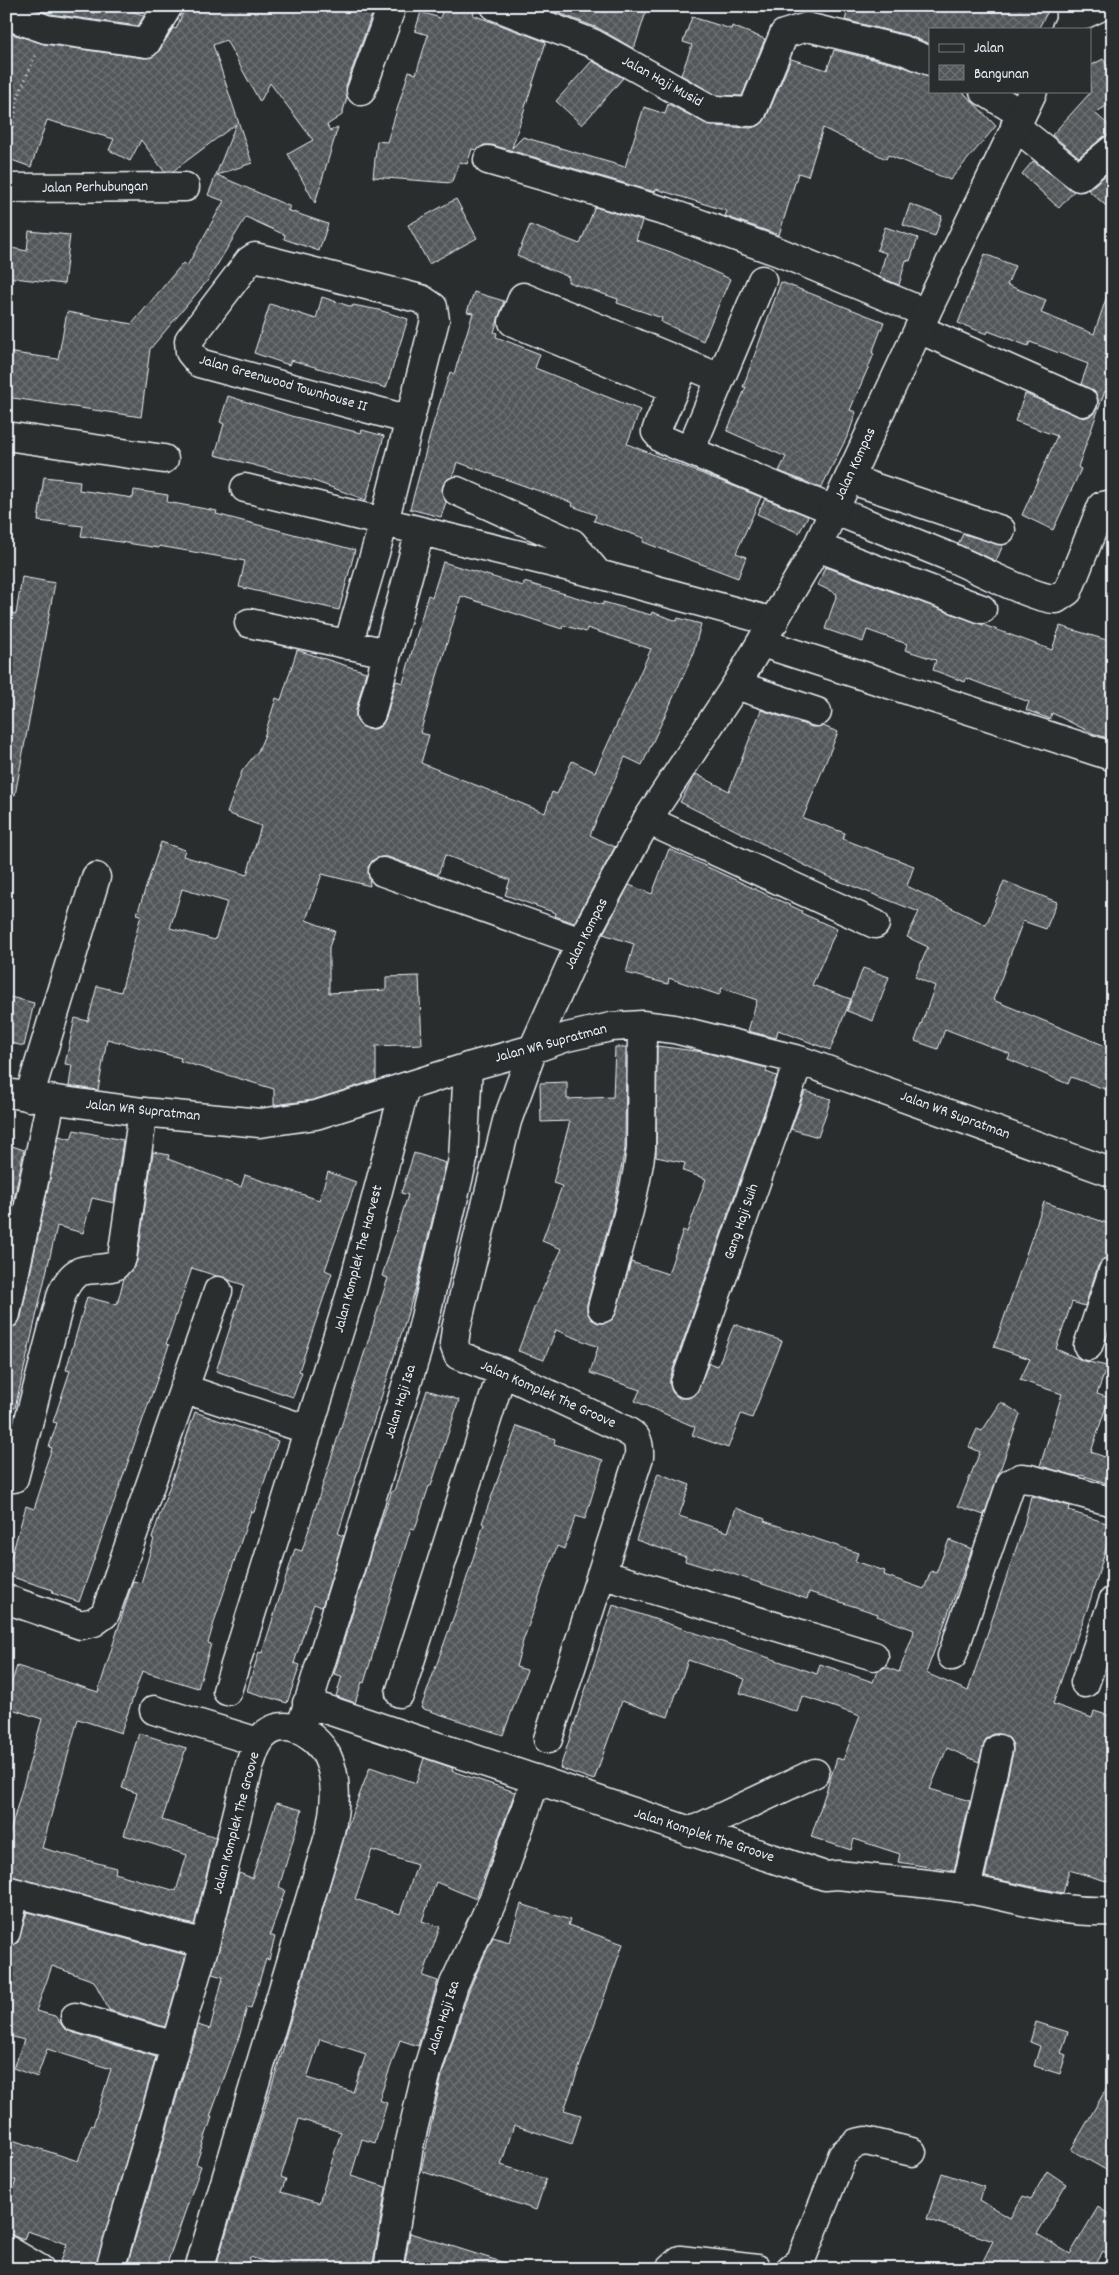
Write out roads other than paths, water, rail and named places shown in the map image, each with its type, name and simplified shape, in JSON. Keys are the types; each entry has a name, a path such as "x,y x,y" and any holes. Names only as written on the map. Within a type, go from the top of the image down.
{"street":[{"path":"6,15 46,29 146,43 168,6"},
{"path":"361,91 392,6"},
{"name":"Jalan Haji Musid","path":"495,6 592,43 712,110 752,112 784,34 807,27 903,50 929,61"},
{"path":"1069,19 1102,6"},
{"path":"986,92 1023,111 1079,177 1113,149"},
{"name":"Jalan Kompas","path":"532,1049 581,942 647,820 736,685 817,547 922,321 1023,111"},
{"path":"488,160 667,212 779,252 1083,402"},
{"name":"Jalan Perhubungan","path":"6,188 185,187"},
{"name":"Jalan Greenwood Townhouse II","path":"348,645 384,522 410,420 435,320 433,307 421,299 256,257 248,261 188,340 190,352 198,363 410,420"},
{"path":"690,451 762,280"},
{"path":"673,388 513,322 523,297 720,378"},
{"path":"685,364 673,388 656,432 662,439 834,512 1037,594 1056,599 1068,591 1102,506 1113,504"},
{"path":"6,436 164,459"},
{"path":"849,478 1001,530"},
{"path":"245,488 598,574 1111,756"},
{"path":"457,491 572,543 598,574"},
{"path":"371,714 420,531"},
{"path":"817,547 982,609"},
{"path":"249,623 387,653"},
{"path":"736,685 817,712"},
{"path":"647,820 875,924"},
{"path":"383,872 581,942"},
{"path":"6,1314 29,1097 96,876"},
{"path":"602,1308 634,1194 641,1149 642,1025"},
{"name":"Jalan WR Supratman","path":"29,1097 142,1112 260,1123 292,1120 358,1103 405,1086 589,1032 611,1027 642,1025 674,1029 799,1060 1113,1172"},
{"name":"Jalan Komplek The Groove","path":"532,1049 507,1121 467,1282 454,1344 458,1356 502,1372 626,1430 638,1438 639,1457 548,1739"},
{"name":"Gang Haji Suih","path":"685,1383 799,1060"},
{"name":"Jalan Haji Isa","path":"304,1716 417,1351 462,1159 468,1067"},
{"name":"Jalan Komplek The Harvest","path":"227,1691 352,1290 405,1086"},
{"path":"14,1478 66,1284 73,1274 81,1270 115,1266 122,1258 142,1112"},
{"path":"1088,1346 1113,1271"},
{"path":"6,1599 81,1624 94,1622 105,1614 218,1291"},
{"path":"400,1693 502,1372"},
{"path":"185,1389 308,1430"},
{"path":"952,1656 1011,1483 1021,1478 1030,1479 1113,1502"},
{"path":"601,1574 874,1656"},
{"path":"1085,1683 1113,1601"},
{"path":"154,1710 258,1742"},
{"path":"199,2269 329,1836 334,1811 335,1794 327,1756 304,1716"},
{"name":"Jalan Komplek The Groove","path":"110,2269 205,1944 249,1767 258,1742 272,1729 282,1727 304,1716 536,1778 690,1832 825,1876 838,1875 966,1889 1043,1906 1082,1912 1113,1911"},
{"path":"966,1889 998,1749"},
{"path":"690,1832 815,1774"},
{"name":"Jalan Haji Isa","path":"388,2269 409,2146 427,2071 454,1984 494,1898 536,1778"},
{"path":"6,1932 10,1892 205,1944"},
{"path":"75,2017 175,2046"},
{"path":"790,2269 801,2260 843,2154 856,2143 866,2141 912,2152"},
{"path":"6,2250 40,2269"},
{"path":"670,2269 680,2260 757,2269"}]}
